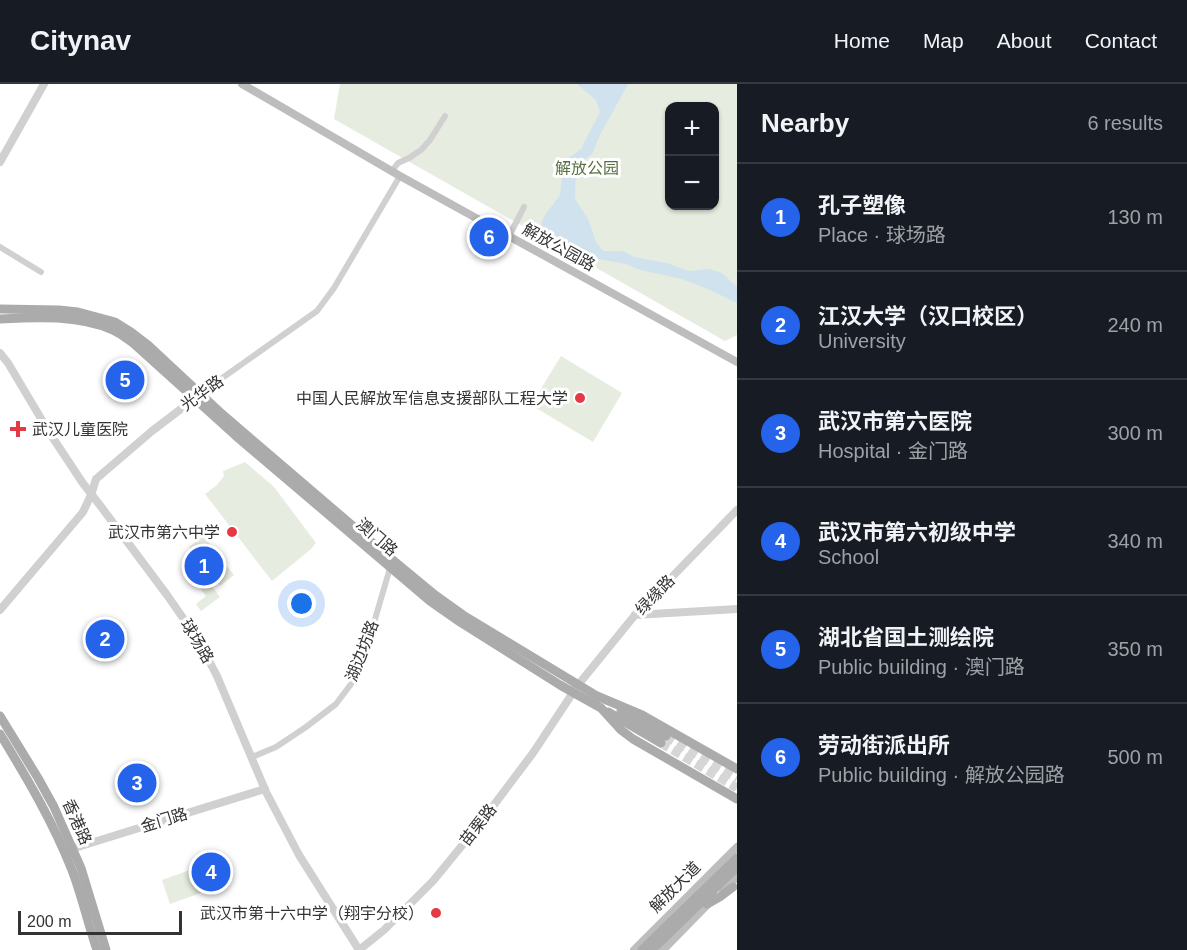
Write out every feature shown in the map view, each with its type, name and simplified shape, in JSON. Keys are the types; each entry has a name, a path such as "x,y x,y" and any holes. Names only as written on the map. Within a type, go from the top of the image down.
{"main road":[{"name":"解放公园路","path":"242,84 396,174 737,362"},
{"name":"澳门路","path":"0,309 78,312 115,322 148,345 236,436 418,592 460,622 575,688 642,715 737,769"},
{"name":"澳门路","path":"0,319 72,320 96,324 115,331 222,414 435,595 575,688 601,708 633,740 735,798"},
{"path":"597,696 663,740 601,708"},
{"name":"香港路","path":"0,716 54,807 97,950"},
{"name":"香港路","path":"0,734 68,850 81,868 106,950"},
{"name":"解放大道","path":"634,950 737,847"},
{"name":"解放大道","path":"646,949 737,858"},
{"name":"解放大道","path":"646,949 737,867"},
{"path":"663,950 707,904 737,877"},
{"path":"707,904 733,887"}],"street":[{"path":"0,162 44,84"},
{"path":"396,174 398,163 421,150 445,116"},
{"name":"光华路","path":"0,610 83,512 96,479 152,430 317,310 334,288 396,174"},
{"path":"509,236 524,207"},
{"path":"0,247 41,272"},
{"name":"球场路","path":"0,353 91,495 197,638 217,676 265,789 299,855 359,950"},
{"name":"绿缘路","path":"575,688 635,615 737,510"},
{"name":"湖边坊路","path":"252,757 276,747 306,727 336,704 351,684 368,643 390,568"},
{"path":"635,615 737,609"},
{"name":"苗栗路","path":"359,950 384,930 433,881 478,826 532,753 575,688"},
{"name":"金门路","path":"68,850 265,789"}],"green space":[{"name":"解放公园","path":"340,84 737,84 737,335 725,341 334,119"},
{"path":"561,356 622,393 593,442 531,405"},
{"path":"245,462 274,487 316,543 272,581 205,494 217,485 224,476 223,471"},
{"path":"203,536 212,547 211,558 202,564 189,547"},
{"path":"214,562 225,564 234,575 220,586 206,568"},
{"path":"201,572 220,597 201,611 196,604 206,596 192,578"},
{"path":"204,865 212,889 170,904 162,880"}],"water":[{"path":"577,84 628,84 592,154 576,166 575,199 588,219 596,242 603,251 623,251 634,257 667,263 688,271 709,269 722,273 737,287 737,303 682,279 640,270 626,264 586,257 544,232 541,224 560,195 566,160 581,149 600,112 596,100"}],"tunnel":[{"path":"666,736 737,779"},
{"path":"661,743 737,788"}],"place":[{"name":"劳动街派出所","path":"489,237"},
{"name":"湖北省国土测绘院","path":"125,380"},
{"name":"中国人民解放军信息支援部队工程大学","path":"580,398"},
{"name":"武汉儿童医院","path":"18,429"},
{"name":"武汉市第六中学","path":"232,532"},
{"name":"孔子塑像","path":"204,566"},
{"name":"江汉大学（汉口校区）","path":"105,639"},
{"name":"武汉市第六医院","path":"137,783"},
{"name":"武汉市第六初级中学","path":"211,872"},
{"name":"武汉市第十六中学（翔宇分校）","path":"436,913"}]}
